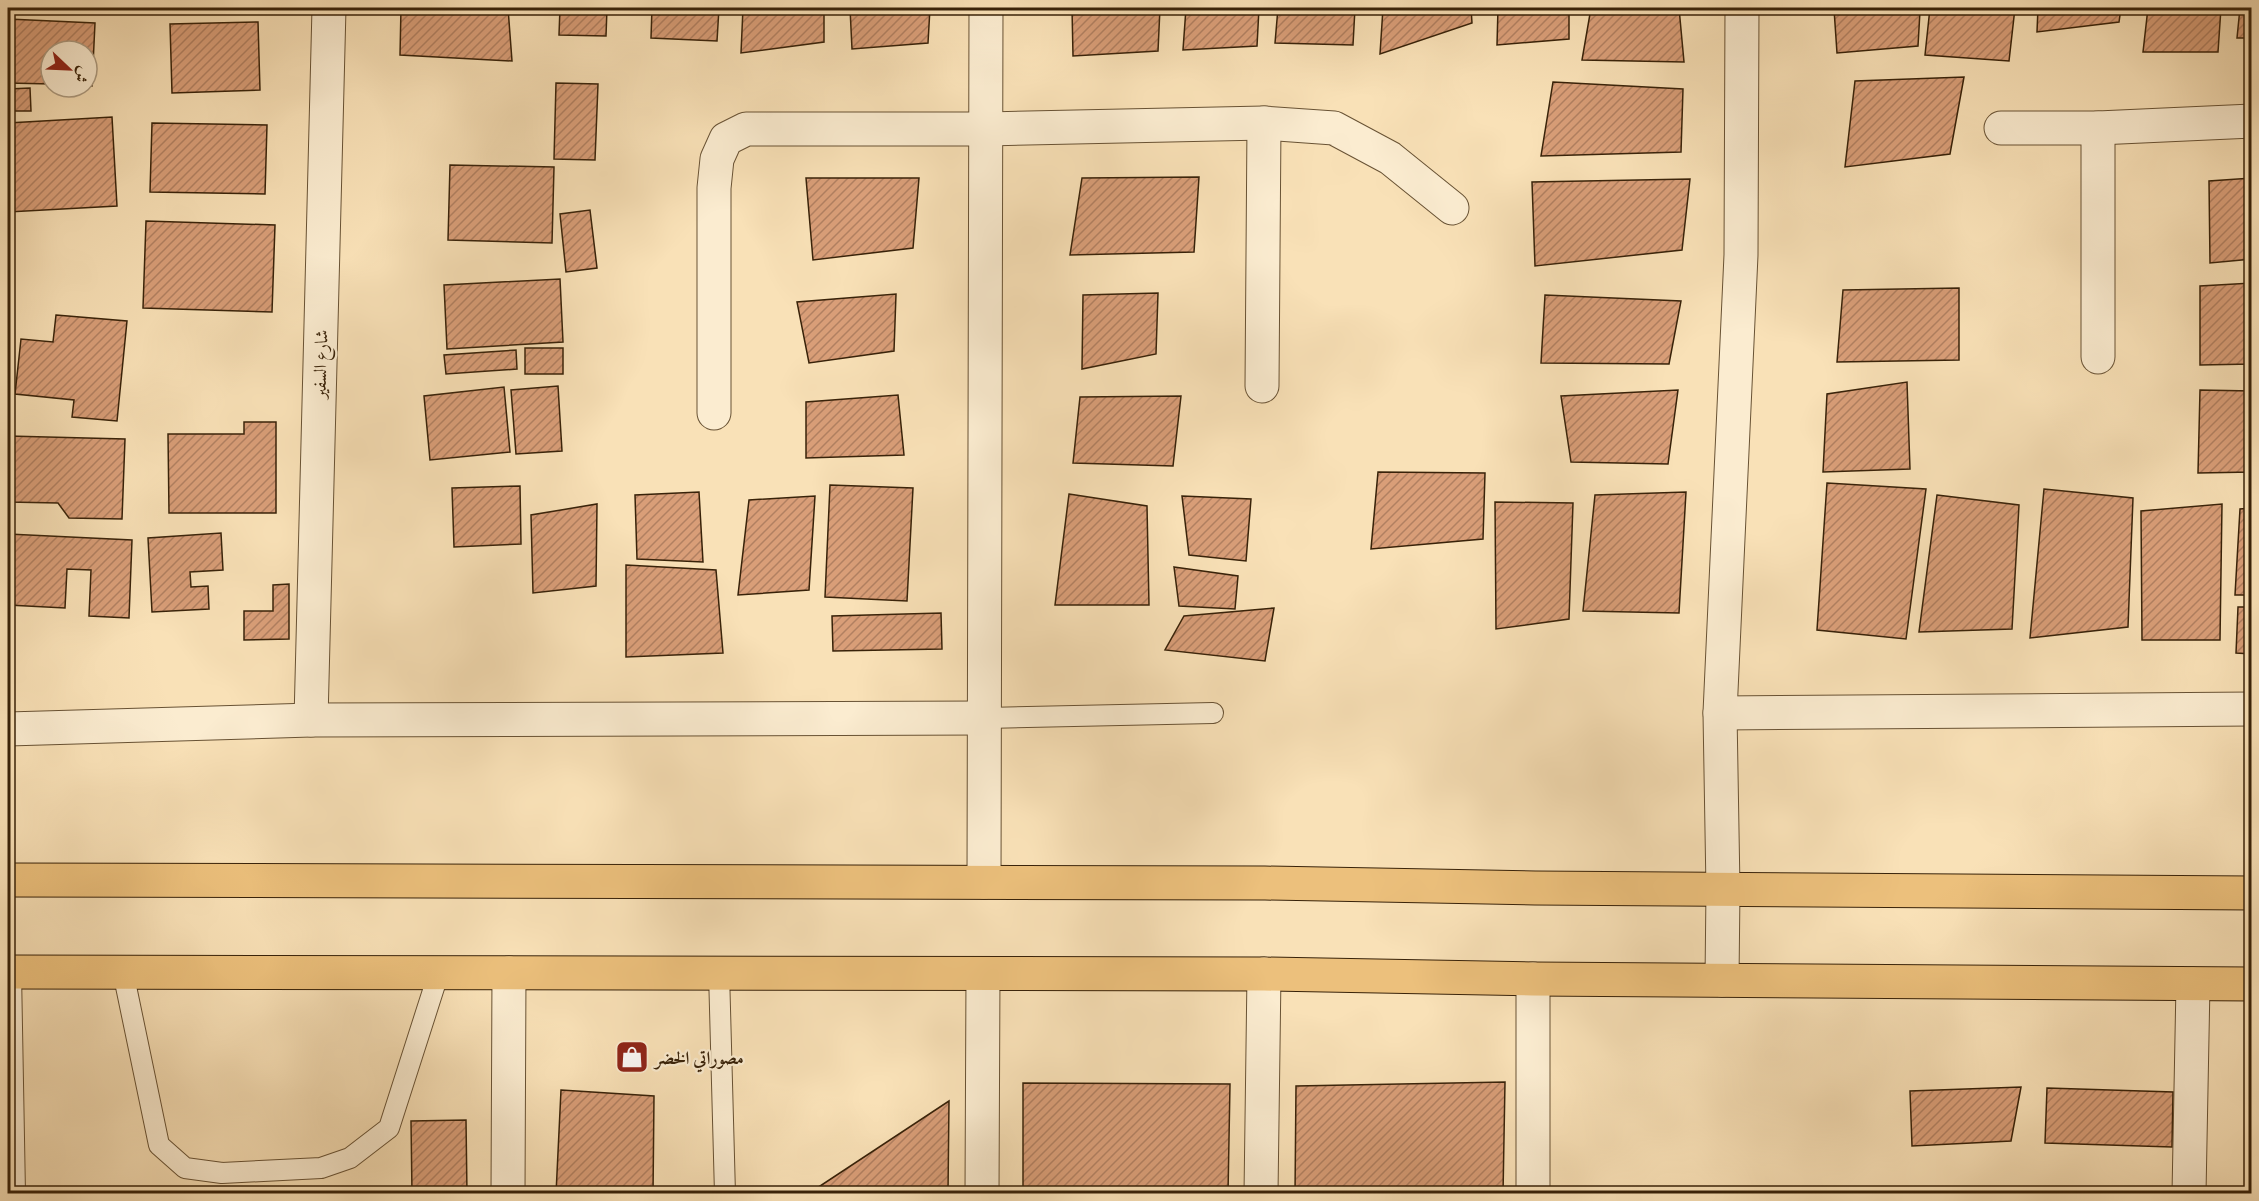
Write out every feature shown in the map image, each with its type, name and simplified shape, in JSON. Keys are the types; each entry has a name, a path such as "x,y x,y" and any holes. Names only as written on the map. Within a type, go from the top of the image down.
{"main road":[{"path":"8,880 984,882 2252,893"},
{"path":"9,972 1264,974 1533,979 2252,984"}],"street":[{"name":"شارع السفير","path":"310,720 329,8"},
{"path":"984,882 986,8"},
{"path":"1722,980 1720,713 1741,255 1742,8"},
{"path":"2001,128 2098,128 2252,121"},
{"path":"1262,386 1264,123"},
{"path":"714,413 714,188 717,159 726,140 746,129 987,129 1264,123 1334,128 1390,158 1452,208"},
{"path":"2098,128 2098,357"},
{"path":"1720,713 2252,709"},
{"path":"8,729 310,720 986,718"},
{"path":"508,1194 509,973"},
{"path":"982,1194 983,974"},
{"path":"1261,1194 1264,974"},
{"path":"1533,979 1533,1194"},
{"path":"2189,1194 2193,984"}],"lane":[{"path":"986,718 1213,713"},
{"path":"9,972 15,1194"},
{"path":"123,972 159,1145 185,1168 222,1173 321,1168 350,1158 389,1128 439,972"},
{"path":"719,972 725,1194"}],"building":[{"path":"401,8 508,8 512,61 400,55"},
{"path":"560,8 607,8 606,36 559,35"},
{"path":"652,8 719,8 717,41 651,38"},
{"path":"743,8 824,8 824,42 741,53"},
{"path":"850,8 930,8 928,43 852,49"},
{"path":"1072,8 1160,8 1158,51 1073,56"},
{"path":"1186,8 1259,8 1257,46 1183,50"},
{"path":"1278,8 1355,8 1353,45 1275,43"},
{"path":"1383,8 1471,8 1472,23 1380,54"},
{"path":"1498,8 1569,8 1569,39 1497,45"},
{"path":"1591,8 1679,8 1684,62 1582,60"},
{"path":"1930,8 2015,8 2009,61 1925,55"},
{"path":"2038,8 2121,8 2119,22 2037,32"},
{"path":"2148,8 2221,8 2218,52 2143,52"},
{"path":"2240,8 2252,8 2252,38 2237,38"},
{"path":"1834,9 1920,11 1918,46 1837,53"},
{"path":"8,19 95,23 94,39 39,39 39,84 8,83"},
{"path":"258,22 260,90 172,93 170,24"},
{"path":"1964,77 1950,154 1845,167 1855,81"},
{"path":"1553,82 1683,89 1681,152 1541,156"},
{"path":"556,83 598,84 595,160 554,159"},
{"path":"30,88 31,111 8,111 8,89"},
{"path":"112,117 117,206 8,212 8,123"},
{"path":"152,123 267,125 265,194 150,192"},
{"path":"450,165 554,167 552,243 448,240"},
{"path":"1199,177 1194,252 1070,255 1082,178"},
{"path":"806,178 919,178 913,248 813,260"},
{"path":"2252,178 2252,259 2210,263 2209,181"},
{"path":"1690,179 1682,250 1535,266 1532,182"},
{"path":"590,210 597,268 566,272 560,214"},
{"path":"146,221 275,225 272,312 143,308"},
{"path":"560,279 563,342 447,349 444,285"},
{"path":"2252,283 2252,364 2200,365 2200,286"},
{"path":"1959,288 1959,360 1837,362 1843,290"},
{"path":"1158,293 1156,354 1082,369 1083,295"},
{"path":"896,294 894,351 809,363 797,302"},
{"path":"1545,295 1681,301 1669,364 1541,363"},
{"path":"56,315 127,321 117,421 72,417 74,400 15,394 21,339 53,342"},
{"path":"525,348 563,348 563,374 525,374"},
{"path":"516,350 517,369 446,374 444,355"},
{"path":"1907,382 1910,469 1823,472 1827,394"},
{"path":"558,386 562,451 516,454 511,390"},
{"path":"504,387 510,452 430,460 424,396"},
{"path":"1678,390 1668,464 1571,462 1561,396"},
{"path":"2200,390 2252,391 2252,472 2198,473"},
{"path":"898,395 904,455 806,458 806,402"},
{"path":"1181,396 1173,466 1073,463 1080,397"},
{"path":"244,422 276,422 276,513 169,513 168,434 244,434"},
{"path":"8,436 125,439 122,519 69,518 58,503 8,502"},
{"path":"1378,472 1485,473 1483,539 1371,549"},
{"path":"1827,483 1926,489 1906,639 1817,630"},
{"path":"830,485 913,488 907,601 825,597"},
{"path":"520,486 521,544 454,547 452,488"},
{"path":"2044,489 2133,498 2128,627 2030,638"},
{"path":"699,492 703,562 637,559 635,495"},
{"path":"1686,492 1679,613 1583,611 1595,495"},
{"path":"1069,494 1147,506 1149,605 1055,605"},
{"path":"1937,495 2019,505 2012,629 1919,632"},
{"path":"815,496 809,590 738,595 749,500"},
{"path":"1182,496 1251,499 1246,561 1189,555"},
{"path":"1495,502 1573,503 1569,619 1496,629"},
{"path":"597,504 596,586 533,593 531,515"},
{"path":"2222,504 2220,640 2142,640 2141,511"},
{"path":"2252,508 2252,595 2235,595 2240,509"},
{"path":"221,533 223,570 190,572 191,587 208,586 209,609 152,612 148,538"},
{"path":"8,534 132,540 129,618 89,616 91,570 67,569 65,608 8,605"},
{"path":"626,565 716,570 723,653 626,657"},
{"path":"1174,567 1238,576 1235,609 1179,606"},
{"path":"289,584 289,639 244,640 244,611 273,611 273,585"},
{"path":"2238,607 2252,607 2252,654 2236,653"},
{"path":"1274,608 1265,661 1165,650 1184,616"},
{"path":"941,613 942,649 833,651 832,616"},
{"path":"1505,1082 1503,1194 1295,1194 1296,1086"},
{"path":"1023,1083 1230,1084 1228,1194 1023,1194"},
{"path":"2021,1087 2011,1141 1912,1146 1910,1091"},
{"path":"2047,1088 2173,1092 2172,1147 2045,1143"},
{"path":"561,1090 654,1096 653,1194 556,1194"},
{"path":"949,1101 948,1194 816,1194 817,1188"},
{"path":"466,1120 467,1194 412,1194 411,1121"}],"place":[{"name":"مصوراتي الخضر","path":"632,1057"}]}
